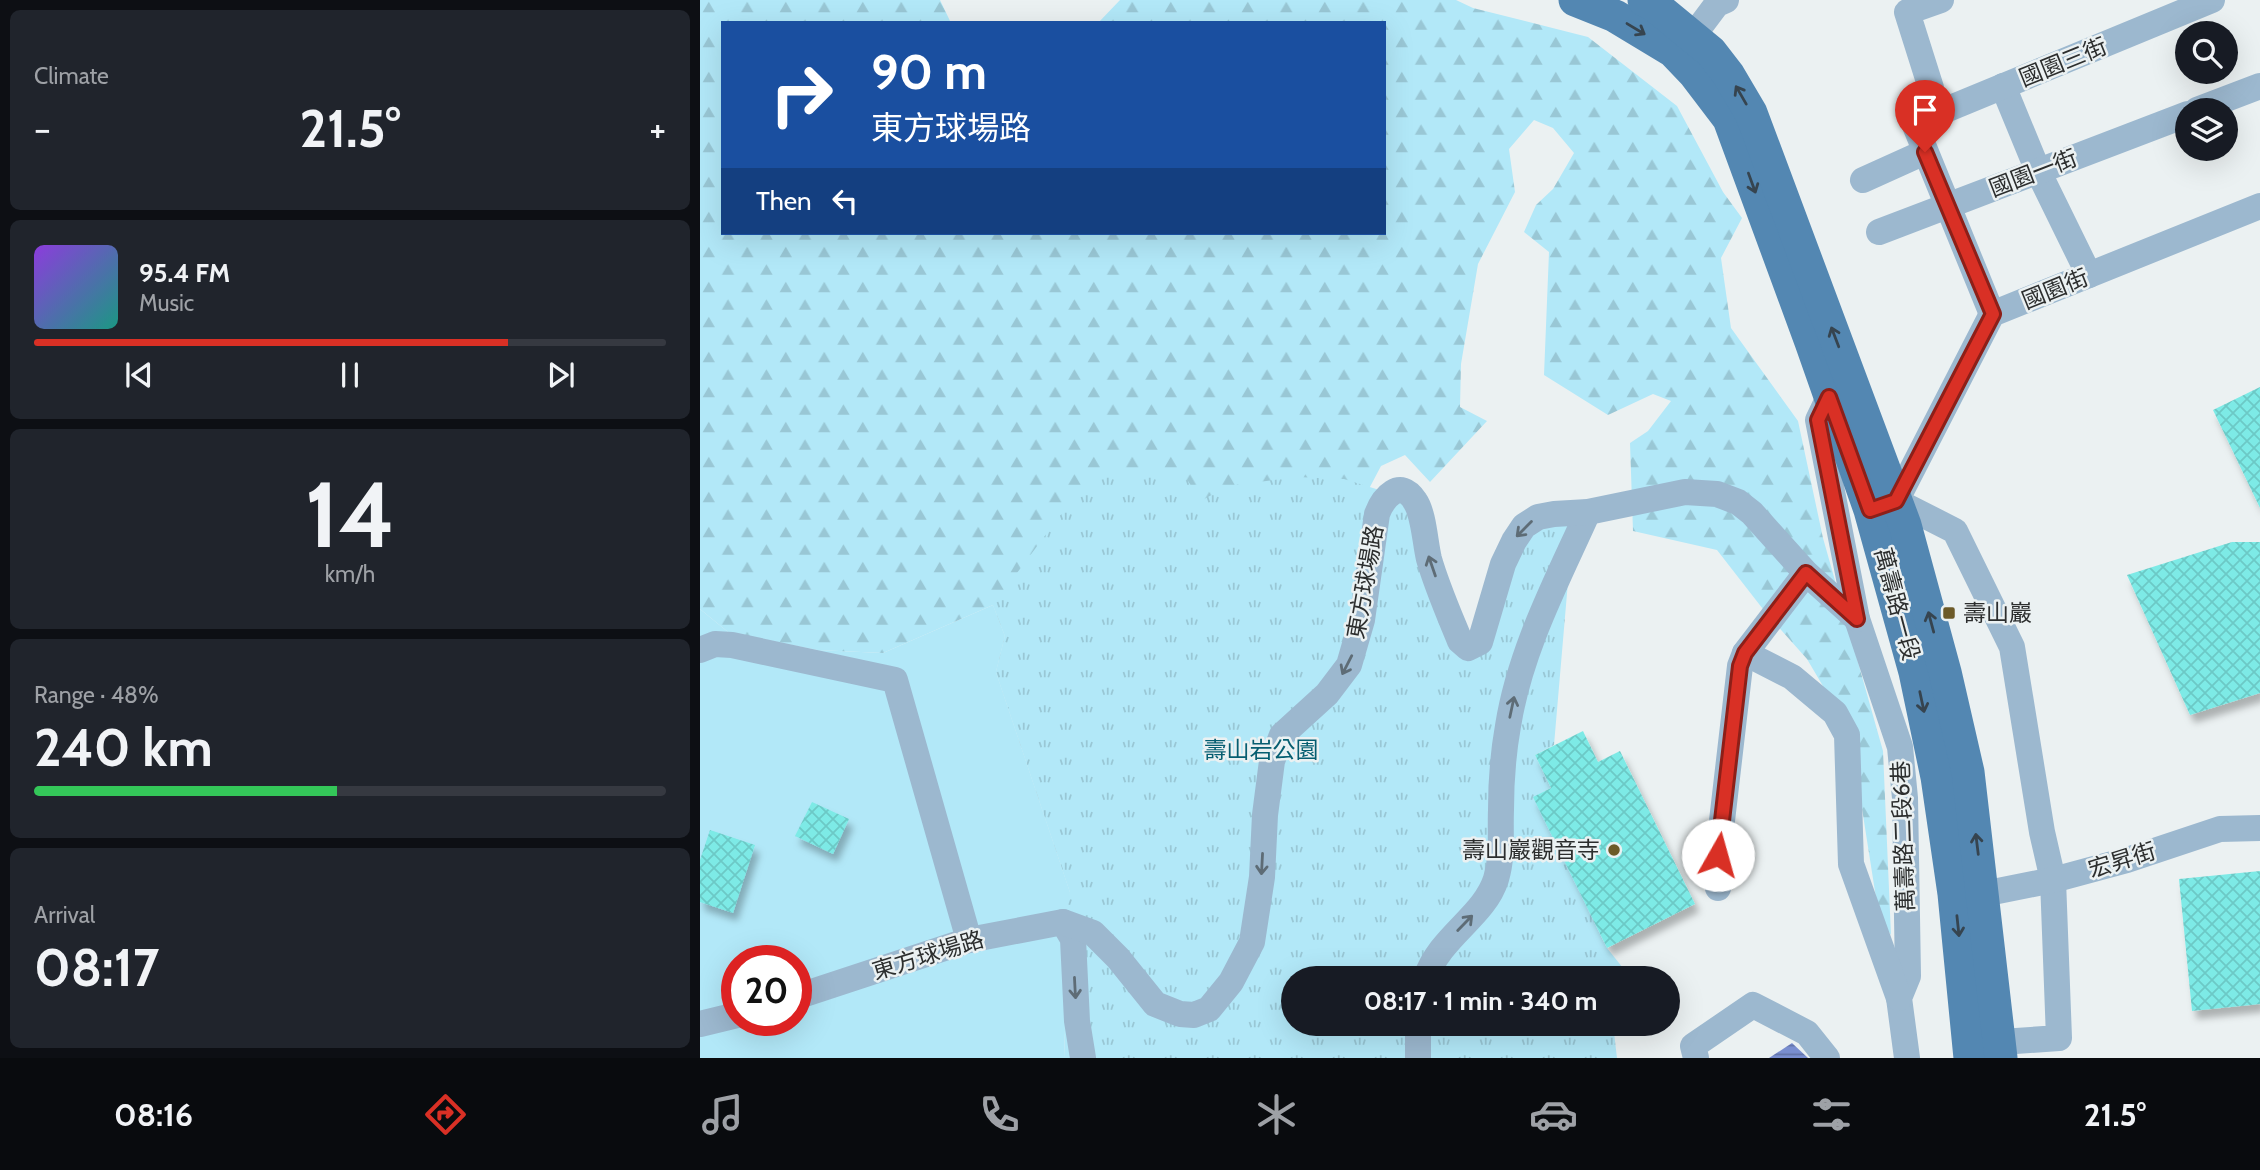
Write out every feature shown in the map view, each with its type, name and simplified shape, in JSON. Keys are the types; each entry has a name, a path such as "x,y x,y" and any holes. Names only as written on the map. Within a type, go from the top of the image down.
{"main road":[{"name":"萬壽路一段","path":"1575,0 1711,52 1728,74 1751,113 1841,393 1883,506 1937,777 1954,894 1970,1058"},
{"name":"萬壽路一段","path":"1644,0 1654,5 1683,43"},
{"name":"萬壽路一段","path":"1883,506 1905,525 1945,672 1968,772 2001,1050"}],"street":[{"path":"1683,43 1717,4 1726,0"},
{"path":"1941,0 1907,12 1931,88 1914,123 1993,314"},
{"name":"國園三街","path":"1914,123 2212,0"},
{"path":"2003,86 2038,171 2090,275"},
{"path":"2228,98 2260,86"},
{"name":"國園一街","path":"1879,232 2175,119"},
{"path":"1863,180 1925,152"},
{"name":"國園街","path":"1883,506 1993,314 2260,206"},
{"path":"1841,393 1818,420 1857,619"},
{"name":"東方球場路","path":"812,992 969,940 1063,922 1093,933 1118,958 1155,1004 1180,1014 1194,1015 1209,1009 1231,982 1252,942 1262,877 1265,816 1272,761 1282,736 1327,694 1349,665 1362,620 1372,534 1382,500 1389,493 1406,493 1415,501 1429,559 1460,641 1468,648 1480,642 1503,564 1524,526 1546,516 1587,512 1685,492 1717,494 1738,502 1752,513 1806,573 1857,619"},
{"path":"1883,506 1955,531 2012,647 2042,832 2053,880 2059,1038 2001,1050"},
{"path":"1432,966 1444,944 1469,920 1495,883 1502,839 1502,768 1516,685 1534,632 1587,512"},
{"path":"1718,887 1718,855 1740,666 1745,653 1806,573"},
{"name":"萬壽路二段6巷","path":"1857,619 1900,747 1905,798 1908,976 1899,998 1908,1058"},
{"path":"700,650 715,644 732,645 895,680 969,940"},
{"path":"1745,653 1792,677 1835,713 1847,735 1851,864 1899,998"},
{"name":"宏昇街","path":"1983,894 2053,880 2127,860 2220,829 2260,828"},
{"path":"1063,922 1073,939 1077,1021 1083,1058"},
{"path":"1696,1058 1693,1046 1753,1005 1807,1033 1827,1058"},
{"path":"700,1024 721,1019"},
{"path":"1418,1036 1418,1058"}],"green space":[{"path":"700,0 940,0 950,21 721,21 721,235 1386,235 1386,21 1100,21 1120,0 1456,0 1473,8 1588,37 1677,106 1723,192 1742,218 1721,258 1731,328 1798,421 1823,538 1883,751 1891,935 1879,917 1850,732 1807,659 1766,613 1717,550 1633,531 1630,443 1648,431 1671,401 1653,394 1608,415 1544,375 1549,252 1524,232 1536,205 1553,189 1574,153 1553,128 1534,120 1509,149 1515,192 1478,264 1461,364 1460,407 1487,421 1430,482 1405,455 1381,466 1362,502 1295,966 1281,966 1281,1036 1385,1036 1554,1058 1064,1058 1070,892 996,672 1005,636 993,605 883,653 817,650 728,632 700,609"},
{"name":"壽山岩公園","path":"1158,468 1188,481 1201,501 1227,486 1297,477 1344,479 1389,493 1397,491 1468,647 1514,541 1574,512 1554,745 1535,755 1551,788 1534,797 1607,948 1621,966 1281,966 1281,1036 1614,1036 1617,1058 1083,1058 1063,922 1070,892 996,672 1005,636 993,605 1089,477"},
{"path":"993,605 1005,636 996,672 1070,892 1064,1058 700,1058 700,609 728,632 817,650 883,653"}],"water":[{"path":"1792,1043 1808,1058 1769,1058"}],"building":[{"path":"2260,387 2260,508 2213,410"},
{"path":"2232,542 2260,542 2260,693 2190,715 2127,575"},
{"name":"壽山巖觀音寺","path":"1583,731 1598,762 1620,751 1695,904 1607,948 1533,797 1551,788 1535,755"},
{"path":"812,802 849,819 833,854 795,836"},
{"path":"710,830 755,845 733,913 700,902 700,860"},
{"path":"2260,871 2260,1004 2192,1011 2179,879"}],"place":[{"name":"壽山巖","path":"1949,613"},
{"name":"壽山巖觀音寺","path":"1614,850"}],"route":[{"path":"1718,855 1740,666 1745,653 1806,573 1857,619 1818,420 1829,397 1870,510 1896,501 1993,314 1925,152"}]}
